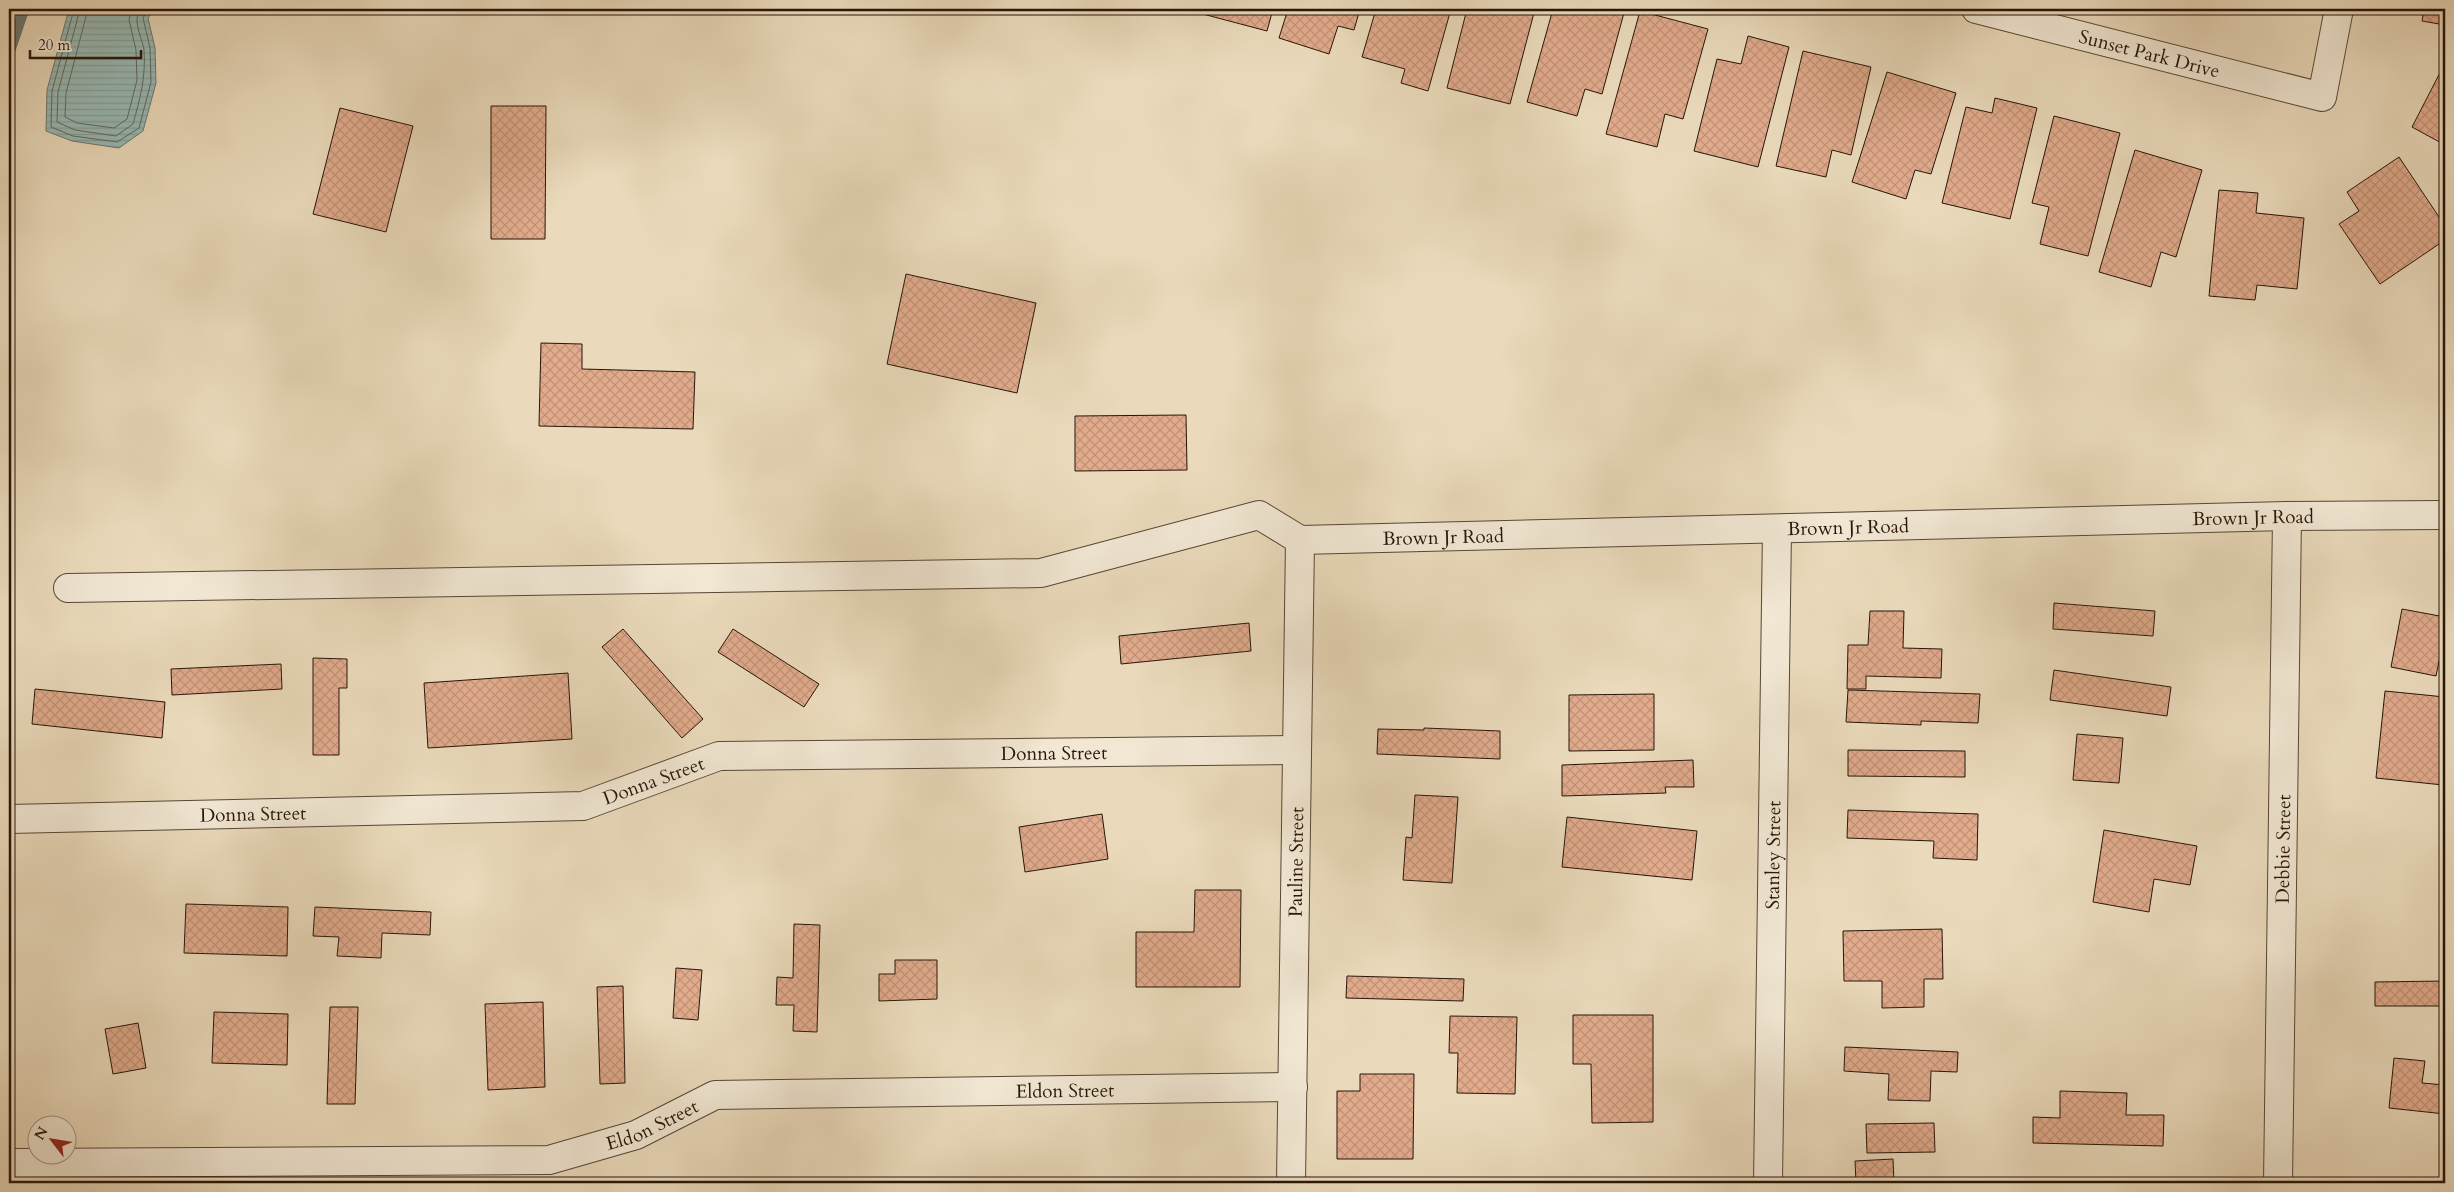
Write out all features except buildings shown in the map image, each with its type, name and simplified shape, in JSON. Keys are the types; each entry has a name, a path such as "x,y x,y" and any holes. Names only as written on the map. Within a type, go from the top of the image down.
{"street":[{"name":"Sunset Park Drive","path":"1976,9 2322,97 2339,9"},
{"path":"68,588 1041,573 1259,515 1300,540"},
{"name":"Brown Jr Road","path":"1300,540 2287,516 2445,515"},
{"name":"Debbie Street","path":"2278,1183 2287,516"},
{"name":"Stanley Street","path":"1768,1183 1777,529"},
{"name":"Pauline Street","path":"1291,1183 1300,540"},
{"name":"Donna Street","path":"9,819 583,806 719,756 1297,750"},
{"name":"Eldon Street","path":"9,1162 549,1160 636,1135 714,1095 1293,1087"}],"water":[{"path":"69,9 154,9 148,18 155,48 156,83 143,131 119,148 72,141 46,131 47,90"}],"waterway":[{"path":"9,53 24,9"}]}
